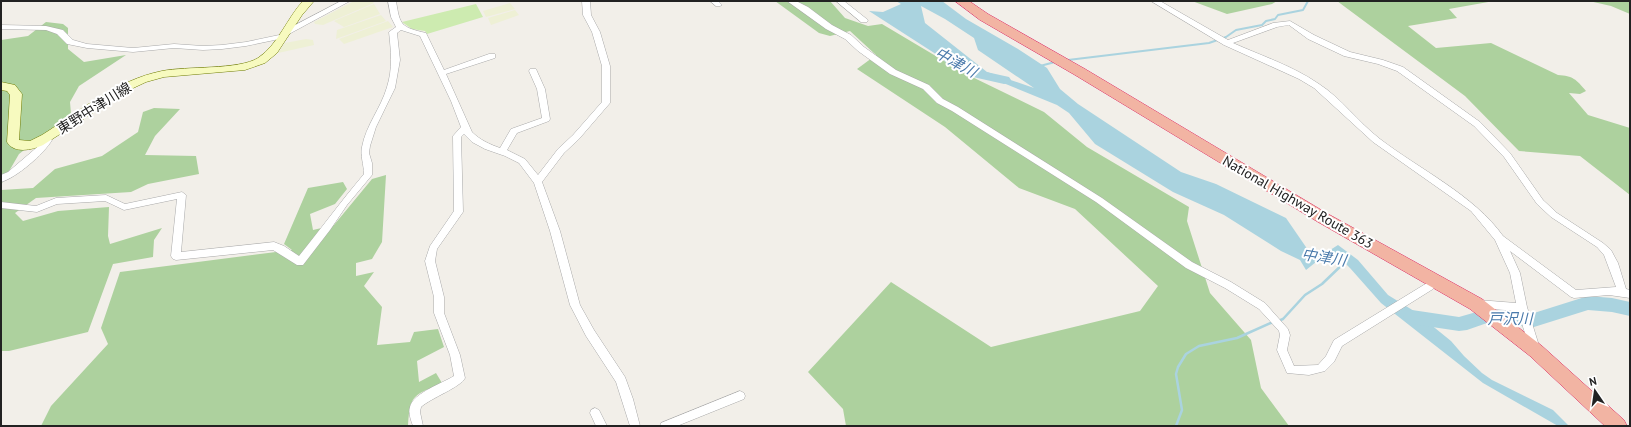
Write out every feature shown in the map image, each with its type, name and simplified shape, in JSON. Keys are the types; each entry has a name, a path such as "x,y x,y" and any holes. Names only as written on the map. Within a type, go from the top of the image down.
{"highway":[{"name":"National Highway Route 363","path":"962,1 984,17 1087,76 1433,283 1476,304 1536,351 1618,426"}],"main road":[{"name":"東野中津川線","path":"1,86 11,88 16,94 12,135 13,142 23,146 34,144 135,82 162,74 245,67 261,61 270,55 305,2"}],"street":[{"path":"1,27 46,28 60,32 70,42 87,46 133,50 174,46 203,48 222,47 246,44 285,34 346,1"},
{"path":"392,1 395,21 400,28 423,35 465,128 475,140 522,161 538,182 555,231 574,305 590,333 621,380 628,399 633,425"},
{"path":"538,182 561,151 576,137 606,102 606,66 596,32 587,15 586,1"},
{"path":"792,1 829,27 848,37 866,53 893,72 926,87 940,101 1099,200 1189,265 1228,285 1262,306 1283,329 1285,335 1282,350 1291,370 1312,372 1321,369 1332,360 1338,343 1433,283"},
{"path":"840,1 864,20"},
{"path":"1155,1 1227,43 1302,77 1317,86 1376,140 1398,157 1474,209 1499,238 1515,273 1522,307 1536,351"},
{"path":"1227,43 1276,24 1290,23 1311,37 1347,54 1390,65 1409,75 1477,124 1507,155 1540,202 1565,222 1600,245 1608,253 1626,293 1598,291 1574,294 1499,238"},
{"path":"1,205 37,209 56,201 106,198 124,207 182,195 176,256 274,246 300,262 344,203 368,175 366,146 372,127 391,88 396,60 393,32 400,28"},
{"path":"441,73 492,56"},
{"path":"502,151 514,131 546,119 541,89 533,71"},
{"path":"418,426 415,408 419,400 451,385 460,378 455,355 439,313 439,297 430,261 433,248 440,236 459,212 457,136 465,128"},
{"path":"1,179 11,174 45,145 48,140 46,138"},
{"path":"1476,304 1522,307"},
{"path":"665,426 740,396"},
{"path":"594,414 602,426"}],"green space":[{"path":"354,1 372,1 374,3 323,25 315,24 314,22"},
{"path":"775,1 830,1 845,18 868,26 882,24 966,74 1044,112 1087,147 1189,207 1187,221 1210,293 1251,340 1261,388 1289,426 846,426 843,409 808,372 891,282 991,347 1140,311 1158,286 1075,209 1019,188 945,127 857,69 876,55 850,31 830,36 819,33"},
{"path":"1192,1 1277,1 1272,4 1227,14"},
{"path":"1337,1 1494,1 1449,9 1457,18 1408,26 1436,48 1491,43 1558,75 1571,77 1577,81 1586,91 1580,94 1569,93 1588,115 1630,128 1630,195 1580,156 1519,151 1465,96"},
{"path":"1589,1 1630,1 1630,14 1611,6"},
{"path":"510,3 515,9 486,17 483,11"},
{"path":"374,4 380,14 344,27 334,21"},
{"path":"476,4 483,17 427,34 425,31 412,29 402,22"},
{"path":"515,10 519,15 491,25 488,18"},
{"path":"381,15 386,21 336,39 337,30"},
{"path":"388,21 393,27 344,44 339,39"},
{"path":"46,22 63,24 68,28 68,49 84,62 126,55 79,86 70,102 71,114 19,154 1,185 1,40 28,36"},
{"path":"306,39 313,40 314,45 278,53 285,43"},
{"path":"154,108 180,109 155,136 145,155 196,156 199,174 148,184 131,192 36,198 15,213 23,221 58,211 109,207 108,236 110,244 162,228 154,240 153,257 113,264 88,332 9,351 1,351 1,190 33,188 55,169 102,156 138,132 143,112"},
{"path":"386,175 382,242 372,259 356,263 356,276 374,272 364,286 382,307 377,345 410,342 414,332 438,329 444,347 417,361 419,382 436,373 442,383 415,397 410,407 408,426 41,426 51,406 108,344 101,328 120,272 292,250 284,244 308,188 343,182 347,189 335,204 310,214 313,230 334,225 372,179"}],"water":[{"path":"896,1 942,1 966,19 1018,49 1047,68 1060,89 1078,104 1181,172 1216,184 1286,218 1308,250 1327,252 1338,245 1358,260 1388,295 1414,311 1451,341 1482,373 1492,380 1553,410 1569,426 1558,426 1483,383 1381,303 1343,261 1336,258 1321,258 1306,270 1300,260 1281,251 1224,215 1173,192 1095,144 1069,113 1057,105 942,58 869,11 883,12 901,4","holes":["921,6 945,19 974,38 978,50 1034,88 987,72 925,23"]}],"waterway":[{"path":"1068,60 1209,43 1226,37 1236,30 1262,25 1266,21 1275,19 1278,15 1303,10 1308,1"},
{"name":"中津川","path":"951,60 978,74 1004,80"},
{"path":"1040,66 1055,62"},
{"path":"1278,321 1283,319 1305,295 1322,284 1346,261"},
{"name":"戸沢川","path":"1412,317 1459,324 1467,323 1476,318 1487,316 1534,320 1588,303 1612,305 1630,309"},
{"path":"1176,426 1182,410 1176,374 1178,367 1186,354 1199,346 1237,338 1273,322"}]}
